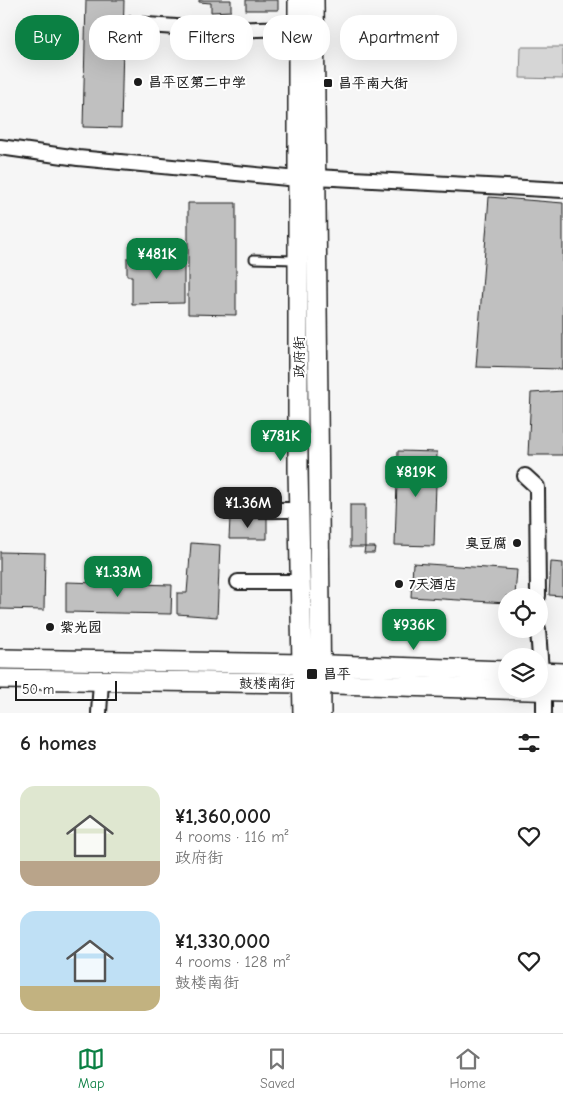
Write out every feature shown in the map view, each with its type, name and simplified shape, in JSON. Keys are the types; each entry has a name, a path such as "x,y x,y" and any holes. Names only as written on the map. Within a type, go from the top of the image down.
{"main road":[{"name":"政府街","path":"298,0 298,15"},
{"name":"政府街","path":"311,664 307,178 314,0"},
{"name":"政府街","path":"300,60 307,178 299,261 300,582 311,664"},
{"name":"鼓楼南街","path":"0,659 311,664 498,671"},
{"path":"303,713 311,684 311,664"},
{"name":"鼓楼南街","path":"548,676 563,673"},
{"name":"鼓楼南街","path":"0,679 311,684 498,679"},
{"name":"鼓楼南街","path":"548,682 563,691"},
{"path":"311,684 321,713"}],"street":[{"path":"160,26 220,30 263,29"},
{"path":"0,148 78,158 307,178 563,190"},
{"path":"525,476 537,487 538,588"},
{"path":"232,510 299,510"},
{"path":"238,582 300,582"},
{"path":"99,713 101,681"},
{"path":"543,698 544,713"}],"lane":[{"path":"254,259 299,261"}],"shaded area":[{"path":"521,47 563,47 563,79 520,78"}],"building":[{"path":"86,0 124,0 124,15 89,15 89,60 123,60 121,128 83,127"},
{"path":"199,0 231,0 231,11 211,12 211,3 199,2"},
{"path":"246,0 278,0 278,10 246,10"},
{"path":"489,197 563,203 563,369 476,367"},
{"path":"188,203 236,203 236,315 188,314"},
{"path":"127,258 184,258 184,303 132,304 132,276 127,276"},
{"path":"563,391 563,455 528,455 531,393"},
{"path":"398,451 437,452 434,546 395,545"},
{"path":"350,505 365,505 365,547 350,547"},
{"path":"230,518 267,518 267,539 229,539"},
{"path":"191,543 220,545 217,617 177,614 177,593 187,593"},
{"path":"365,547 375,547 374,553 364,553"},
{"path":"0,552 45,553 44,610 0,609"},
{"path":"551,562 563,563 563,596 549,595"},
{"path":"413,563 517,570 516,588 498,588 498,602 411,597"},
{"path":"66,582 172,585 171,614 66,612"}],"place":[{"name":"昌平区第二中学","path":"138,82"},
{"name":"昌平南大街","path":"328,83"},
{"name":"臭豆腐","path":"517,543"},
{"name":"7天酒店","path":"399,584"},
{"name":"紫光园","path":"50,627"},
{"name":"昌平","path":"312,674"}]}
